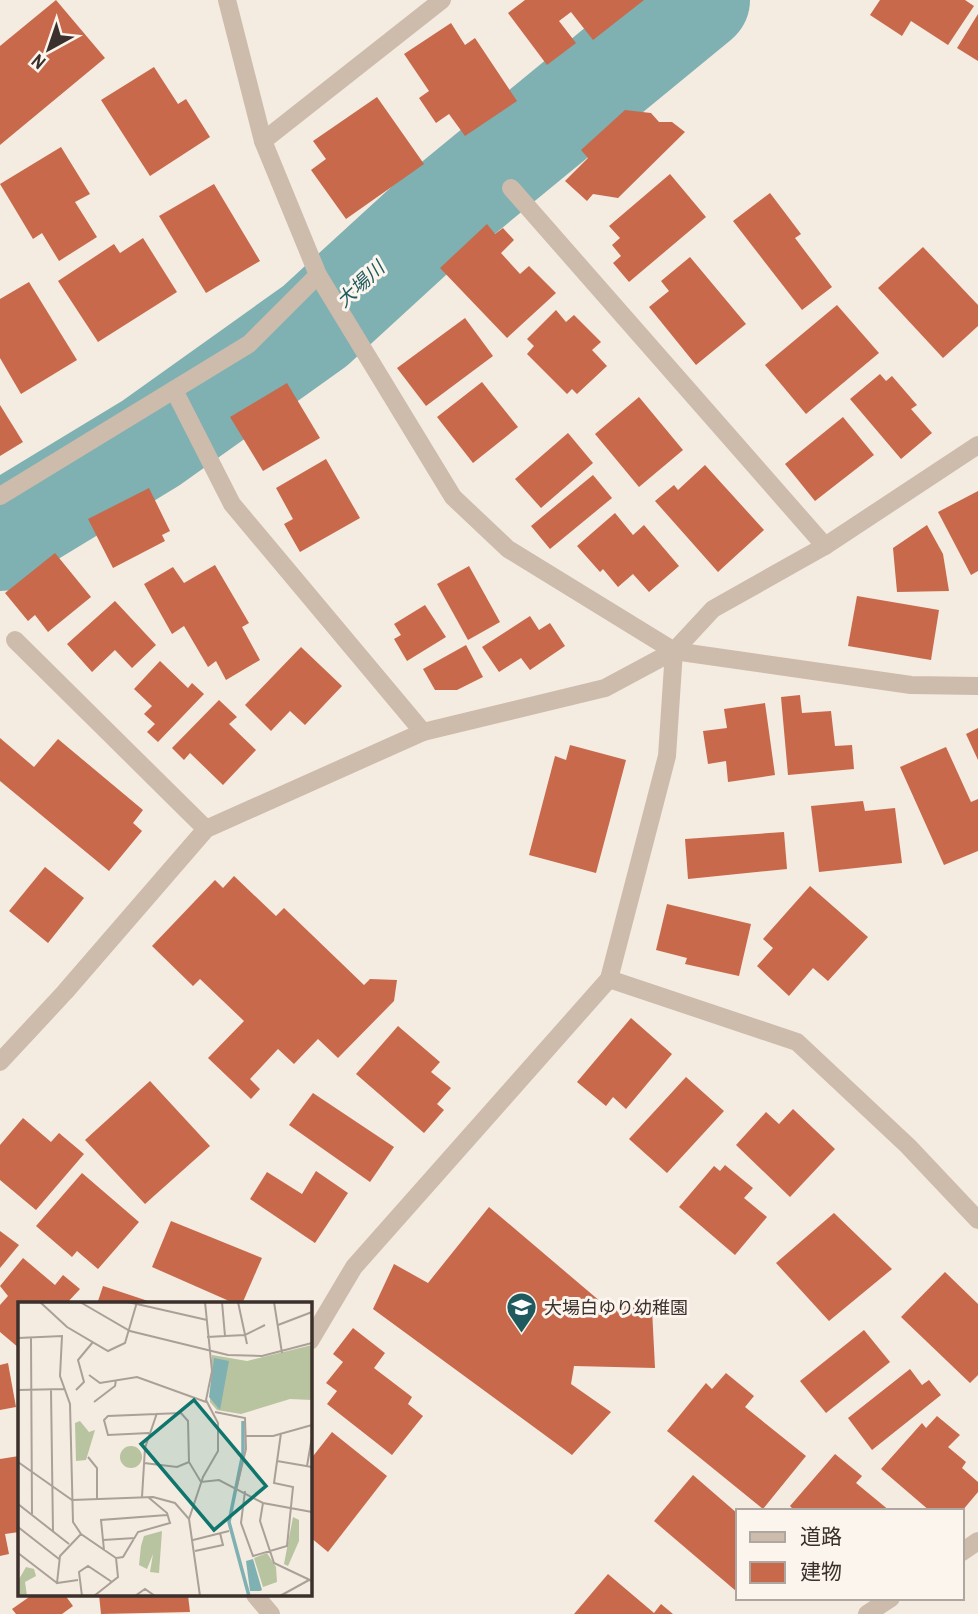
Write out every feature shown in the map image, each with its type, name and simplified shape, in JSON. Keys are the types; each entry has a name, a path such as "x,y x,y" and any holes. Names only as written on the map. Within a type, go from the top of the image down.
{"street":[{"path":"226,0 263,141 318,275 453,498 508,549 674,651 911,685 978,686"},
{"path":"263,141 442,0"},
{"path":"512,188 825,546"},
{"path":"0,496 248,344 318,275"},
{"path":"174,390 232,504 423,732"},
{"path":"0,1062 65,992 206,829 423,732 605,688 674,651 713,609 825,546 978,445"},
{"path":"15,640 206,829"},
{"path":"312,1338 355,1267 609,979 667,756 674,651"},
{"path":"609,979 797,1042 908,1146 978,1220"},
{"path":"256,1596 271,1614"},
{"path":"867,1614 888,1600"}],"building":[{"path":"56,0 105,58 0,145 0,46"},
{"path":"525,0 644,0 593,40 571,12 559,21 576,43 547,65 508,13"},
{"path":"880,0 965,0 974,6 948,45 911,21 902,36 870,15"},
{"path":"978,14 978,61 957,48"},
{"path":"451,23 465,45 475,38 517,101 465,136 449,114 436,123 419,98 429,91 404,54"},
{"path":"154,67 178,104 186,99 210,137 150,176 101,100"},
{"path":"377,97 424,164 346,219 311,170 326,159 313,141"},
{"path":"625,110 651,113 659,122 672,122 685,132 618,198 593,194 587,201 565,181 588,158 581,150"},
{"path":"61,147 90,194 75,202 97,237 59,261 42,233 33,239 0,184"},
{"path":"670,174 706,217 629,282 613,263 621,256 612,245 620,238 609,226"},
{"path":"214,184 260,261 206,293 159,216"},
{"path":"770,193 801,234 795,238 832,287 802,310 733,221"},
{"path":"487,224 495,234 503,228 514,240 501,253 520,274 529,266 556,293 507,338 440,268"},
{"path":"143,238 177,292 98,342 58,281 114,244 120,253"},
{"path":"923,247 978,305 978,326 943,358 878,288"},
{"path":"690,257 746,324 696,365 649,307 669,291 661,281"},
{"path":"29,282 77,360 21,394 0,358 0,299"},
{"path":"837,305 879,353 806,414 765,365"},
{"path":"556,310 566,322 574,315 601,342 592,350 607,366 577,394 572,389 567,394 527,354 534,346 527,339"},
{"path":"465,318 493,356 426,406 397,368"},
{"path":"880,374 886,381 892,376 917,405 911,409 932,433 901,459 850,399"},
{"path":"482,382 518,427 473,463 437,417"},
{"path":"287,383 320,438 263,471 230,417"},
{"path":"639,397 683,450 639,487 595,434"},
{"path":"0,405 23,442 0,456"},
{"path":"843,417 874,455 815,501 785,464"},
{"path":"568,433 593,463 541,508 515,479"},
{"path":"326,459 360,518 300,552 284,524 293,519 276,488"},
{"path":"705,465 764,530 718,572 655,501 674,485 678,490"},
{"path":"593,475 612,498 550,549 531,526"},
{"path":"149,488 170,531 162,535 165,541 113,568 88,519"},
{"path":"978,491 978,571 971,575 938,512"},
{"path":"615,513 633,535 644,525 679,566 649,592 633,574 618,587 603,569 600,572 577,546"},
{"path":"927,525 943,554 949,591 897,592 893,548"},
{"path":"55,553 91,597 48,632 35,615 28,621 5,593"},
{"path":"215,565 249,623 242,627 260,660 226,680 216,661 208,667 184,626 172,634 144,584 173,567 184,583"},
{"path":"469,566 500,622 468,640 437,584"},
{"path":"857,596 939,610 931,660 848,646"},
{"path":"115,601 156,645 132,668 115,650 92,672 67,644"},
{"path":"425,605 446,637 407,661 394,639 401,635 394,624"},
{"path":"530,616 539,630 550,623 565,646 530,670 521,658 499,672 482,647"},
{"path":"466,645 483,677 457,690 435,690 423,669"},
{"path":"301,647 342,686 305,725 290,711 271,731 245,705"},
{"path":"160,661 188,688 192,683 204,694 158,742 147,732 155,724 144,714 152,706 134,689"},
{"path":"800,695 802,713 831,711 835,746 852,745 854,769 788,775 781,697"},
{"path":"219,700 237,717 229,724 256,750 223,785 190,753 184,760 172,748"},
{"path":"765,703 775,775 728,782 726,761 708,764 703,731 727,728 724,709"},
{"path":"978,728 978,760 966,734"},
{"path":"0,738 34,767 58,739 143,810 133,823 142,831 109,871 0,781"},
{"path":"570,745 626,760 596,873 529,855 555,756 566,760"},
{"path":"946,747 971,802 978,799 978,851 944,865 900,767"},
{"path":"863,801 865,811 895,808 902,863 819,872 811,806"},
{"path":"784,832 787,869 688,879 685,839"},
{"path":"45,867 84,898 48,943 9,911"},
{"path":"234,876 276,916 284,908 364,985 370,979 397,980 394,1001 338,1058 318,1039 294,1064 278,1049 250,1079 260,1089 251,1099 208,1058 244,1021 200,979 193,986 152,946 215,880 223,888"},
{"path":"810,886 868,937 828,981 813,968 789,996 757,966 773,948 763,939"},
{"path":"667,904 751,924 739,976 685,964 687,958 656,950"},
{"path":"631,1018 672,1054 626,1109 613,1097 606,1106 577,1082"},
{"path":"398,1026 440,1062 431,1072 451,1088 437,1104 444,1110 424,1133 356,1074"},
{"path":"686,1077 724,1111 667,1173 629,1139"},
{"path":"150,1081 210,1146 145,1204 85,1140"},
{"path":"313,1093 394,1147 370,1182 289,1125"},
{"path":"793,1109 835,1149 790,1197 736,1145 766,1112 779,1124"},
{"path":"23,1118 51,1142 59,1133 84,1154 36,1210 0,1180 0,1145"},
{"path":"725,1165 753,1188 744,1198 767,1217 735,1255 679,1207 714,1166 720,1171"},
{"path":"316,1171 348,1193 315,1243 250,1199 267,1172 302,1194"},
{"path":"82,1173 139,1222 98,1269 77,1251 72,1257 36,1226"},
{"path":"489,1207 601,1302 652,1309 655,1368 574,1366 571,1384 611,1412 572,1455 373,1309 394,1264 428,1283"},
{"path":"834,1213 892,1269 829,1321 776,1263"},
{"path":"171,1221 262,1258 243,1302 231,1302 152,1267"},
{"path":"0,1231 19,1245 0,1268"},
{"path":"23,1258 55,1285 63,1275 80,1289 68,1302 18,1302 18,1347 0,1332 0,1305 8,1296 0,1286"},
{"path":"945,1272 978,1304 978,1375 970,1383 901,1317"},
{"path":"103,1286 151,1302 98,1302"},
{"path":"353,1328 385,1353 374,1368 412,1397 408,1404 423,1416 392,1455 327,1404 337,1391 326,1383 343,1362 333,1354"},
{"path":"864,1330 890,1362 826,1413 800,1381"},
{"path":"8,1363 16,1407 0,1410 0,1365"},
{"path":"910,1369 922,1385 929,1380 941,1395 872,1450 848,1418"},
{"path":"726,1373 754,1396 745,1407 806,1456 763,1509 667,1431 706,1383 712,1389"},
{"path":"937,1416 960,1435 948,1447 966,1462 962,1468 978,1482 978,1492 964,1509 928,1509 881,1469 922,1423 926,1428"},
{"path":"332,1432 387,1476 328,1552 312,1539 312,1457"},
{"path":"835,1454 862,1476 856,1483 888,1509 793,1509 790,1506"},
{"path":"18,1456 18,1532 5,1534 9,1554 0,1556 0,1459"},
{"path":"693,1475 736,1512 736,1591 654,1521"},
{"path":"608,1574 654,1613 661,1604 673,1614 574,1614"},
{"path":"31,1596 66,1596 73,1606 62,1614 16,1614 12,1609"},
{"path":"99,1596 188,1596 190,1612 101,1614"}],"waterway":[{"name":"大場川","path":"0,540 26,519 151,443 315,326 423,227 699,0"}],"place":[{"name":"大場白ゆり幼稚園","path":"521,1334"}]}
